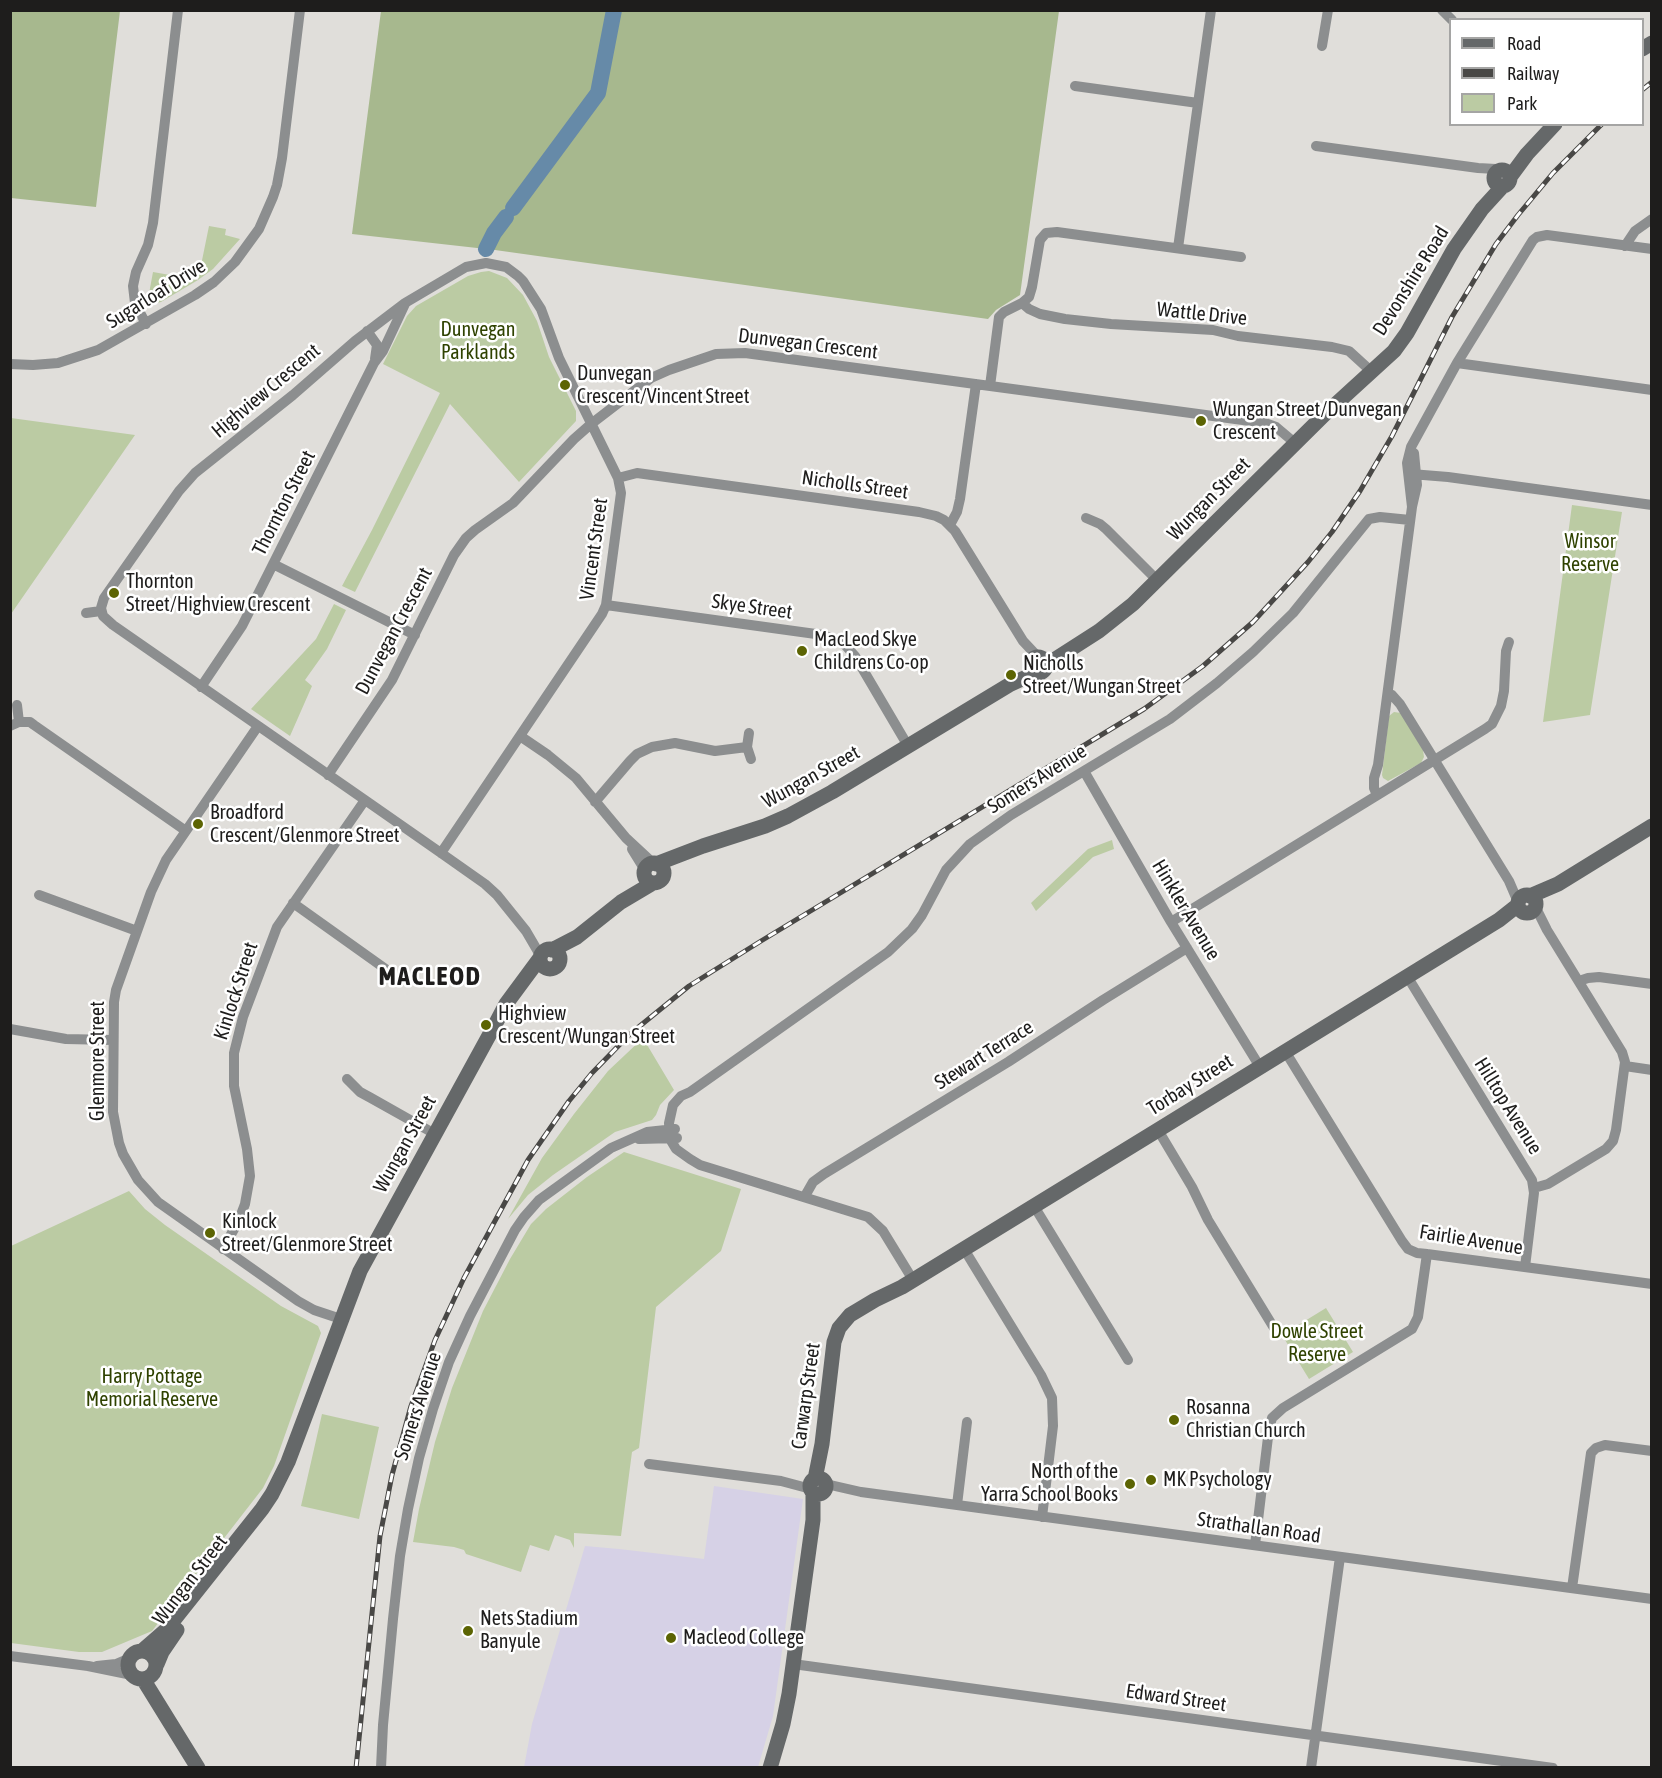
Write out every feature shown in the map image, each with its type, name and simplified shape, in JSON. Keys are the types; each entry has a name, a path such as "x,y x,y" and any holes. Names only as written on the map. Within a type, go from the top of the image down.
{"street":[{"path":"146,324 135,303 133,286 136,272 148,245 153,223 178,10"},
{"name":"Sugarloaf Drive","path":"10,364 33,365 70,360 105,346 195,295 224,273 244,251 259,228 273,197 280,173 300,10"},
{"path":"1178,248 1211,10"},
{"path":"1322,46 1328,10"},
{"path":"1075,86 1198,103"},
{"name":"Devonshire Road","path":"1372,372 1394,351 1407,333 1454,249 1482,209 1500,177 1527,154 1553,126"},
{"path":"1316,146 1478,168 1500,177"},
{"path":"1625,246 1635,231 1650,220"},
{"path":"1639,247 1643,232 1650,220"},
{"path":"990,386 999,317 1029,297 1038,246 1044,234 1057,231 1241,257"},
{"path":"1381,793 1378,765 1412,507 1412,474 1408,454 1457,363 1524,252 1537,237 1554,235 1652,249"},
{"name":"Highview Crescent","path":"101,611 104,598 188,479 294,395 367,331 405,303 473,265 486,263 506,267"},
{"name":"Vincent Street","path":"441,853 598,620 606,604 621,494 618,478 556,350 541,309 524,281 506,267"},
{"name":"Thornton Street","path":"201,687 238,634 374,363 383,351 405,303"},
{"name":"Wattle Drive","path":"1022,303 1040,314 1065,319 1213,330 1238,336 1332,347 1349,351 1372,372"},
{"path":"379,322 391,333"},
{"path":"367,331 377,345 374,363"},
{"name":"Dunvegan Crescent","path":"328,775 384,693 454,555 466,538 513,503 591,424 651,378 669,370 725,352 745,352 1265,423 1276,427 1295,443"},
{"path":"1457,363 1652,390"},
{"name":"Wungan Street","path":"136,1654 165,1631 272,1494 288,1462 360,1271 497,1021 517,990 548,957 621,902 653,872 672,865 687,852 765,826 832,792 1009,685 1037,664 1069,650 1118,617 1295,443 1372,372"},
{"path":"976,384 960,500 950,525 963,542 1037,664"},
{"name":"Nicholls Street","path":"618,478 637,473 919,512 936,516 950,525"},
{"path":"1412,474 1652,505"},
{"name":"Somers Avenue","path":"386,1767 382,1762 392,1638 403,1537 414,1478 425,1436 453,1353 514,1230 532,1207 549,1192 611,1148 633,1139 673,1134 679,1110 690,1092 888,952 912,929 946,870 970,844 1011,815 1176,714 1237,667 1293,613 1369,519 1380,517 1410,520"},
{"path":"1086,518 1106,529 1157,580"},
{"path":"273,564 415,635"},
{"name":"Skye Street","path":"606,604 831,637 845,645 855,656 908,746"},
{"path":"86,613 101,611 108,622 491,889 548,957"},
{"path":"1171,922 1492,724 1504,691 1506,651 1509,642"},
{"path":"1388,693 1397,698 1509,881 1547,930 1624,1058 1625,1066 1613,1142 1606,1149 1548,1184 1534,1188 1525,1267"},
{"path":"17,705 15,724 30,722 186,831"},
{"name":"Glenmore Street","path":"258,726 159,873 137,931 116,990 112,1018 113,1112 118,1143 123,1154 138,1180 158,1202 298,1301 314,1310 341,1319"},
{"path":"749,733 747,747 751,759"},
{"path":"520,736 576,778 653,872"},
{"path":"595,802 637,754 652,747 675,743 716,751 747,747"},
{"name":"Hinkler Avenue","path":"1084,771 1171,922 1260,1066"},
{"name":"Kinlock Street","path":"223,1249 245,1204 250,1176 234,1086 234,1053 238,1036 277,927 365,800"},
{"name":"Torbay Street","path":"847,1323 907,1283 1652,826"},
{"path":"39,895 137,931"},
{"path":"293,903 387,970"},
{"name":"Stewart Terrace","path":"805,1196 813,1182 824,1174 1008,1062 1187,948"},
{"name":"Hilltop Avenue","path":"1407,976 1530,1176 1534,1188"},
{"path":"1579,981 1599,977 1652,984"},
{"path":"10,1029 66,1039 112,1040"},
{"name":"Fairlie Avenue","path":"1285,1051 1402,1240 1412,1251 1652,1284"},
{"path":"1625,1066 1652,1070"},
{"path":"347,1079 360,1092 435,1134"},
{"path":"1158,1130 1192,1187 1208,1220 1274,1328"},
{"path":"673,1134 686,1157 700,1165 868,1217 883,1231 907,1283"},
{"path":"1034,1206 1128,1360"},
{"path":"964,1249 1052,1398 1053,1426 1042,1516"},
{"path":"1255,1545 1272,1418 1283,1408 1412,1329 1418,1317 1427,1254"},
{"name":"Carwarp Street","path":"770,1767 783,1724 840,1348 847,1323"},
{"name":"Wungan Street","path":"147,1672 268,1514 280,1495 296,1463 314,1411 323,1383 327,1358"},
{"path":"957,1505 967,1422"},
{"path":"1572,1588 1591,1453 1596,1448 1605,1445 1652,1451"},
{"name":"Strathallan Road","path":"649,1464 1652,1599"},
{"path":"1311,1767 1340,1557"},
{"path":"88,1666 116,1664 136,1654 150,1653 156,1660 147,1672"},
{"path":"136,1654 128,1666 147,1672 161,1695 173,1728 198,1767"},
{"path":"10,1656 147,1672"},
{"name":"Edward Street","path":"793,1664 1553,1767"}],"shaded area":[{"name":"Macleod College","path":"714,1486 803,1499 773,1716 758,1767 524,1767 532,1724 585,1546 704,1559"}],"green space":[{"path":"11,10 120,11 96,207 11,198"},
{"path":"381,11 1059,11 1020,295 996,310 988,319 495,250 352,234"},
{"path":"209,226 226,229 225,235 240,239 213,269 198,280"},
{"name":"Dunvegan Parklands","path":"489,271 507,278 523,295 537,321 549,357 576,411 576,421 519,482 450,404 355,592 342,586 440,393 383,364 407,316 416,306 468,276"},
{"path":"153,272 198,280 161,302 149,305"},
{"path":"10,418 135,435 11,614"},
{"name":"Winsor Reserve","path":"1572,505 1622,512 1590,715 1543,722"},
{"path":"334,604 346,610 327,649 305,680 312,686 290,736 251,709 316,639"},
{"path":"1394,712 1401,713 1423,750 1424,757 1421,763 1388,781 1382,775 1389,716"},
{"path":"1112,840 1114,849 1093,857 1036,911 1031,903 1088,849"},
{"path":"643,1038 674,1090 660,1105 656,1115 652,1120 615,1132 553,1175 528,1195 508,1219 542,1158 574,1114 608,1071"},
{"path":"624,1152 741,1189 721,1251 656,1307 639,1448 632,1452 621,1536 574,1533 574,1548 570,1540 555,1535 549,1551 530,1545 521,1572 466,1554 464,1550 454,1547 413,1542 435,1442 452,1388 483,1311 510,1259 531,1224 546,1209"},
{"name":"Harry Pottage Memorial Reserve","path":"129,1191 145,1209 165,1225 281,1306 318,1326 321,1333 274,1466 263,1488 152,1631 102,1652 79,1652 11,1643 11,1246"},
{"name":"Dowle Street Reserve","path":"1326,1308 1353,1352 1309,1379 1282,1335"},
{"path":"322,1414 379,1427 359,1519 301,1506"}],"waterway":[{"path":"513,208 598,93 614,10"},
{"path":"486,249 506,217"}],"railway":[{"path":"1644,88 1652,82"},
{"path":"356,1768 380,1536 392,1475 411,1406 435,1340 464,1278 528,1160 569,1101 592,1073 630,1034 689,986 1144,709 1203,666 1253,622 1308,562 1360,491 1392,436 1452,317 1496,244 1553,173 1600,126"}],"place":[{"name":"Dunvegan Crescent/Vincent Street","path":"565,385"},
{"name":"Wungan Street/Dunvegan Crescent","path":"1201,421"},
{"name":"Thornton Street/Highview Crescent","path":"114,593"},
{"name":"MacLeod Skye Childrens Co-op","path":"802,651"},
{"name":"Nicholls Street/Wungan Street","path":"1011,675"},
{"name":"Broadford Crescent/Glenmore Street","path":"198,824"},
{"name":"Highview Crescent/Wungan Street","path":"486,1025"},
{"name":"Kinlock Street/Glenmore Street","path":"210,1233"},
{"name":"Rosanna Christian Church","path":"1174,1420"},
{"name":"MK Psychology","path":"1151,1480"},
{"name":"North of the Yarra School Books","path":"1130,1484"},
{"name":"Nets Stadium Banyule","path":"468,1631"},
{"name":"Macleod College","path":"671,1638"}],"district":[{"name":"MACLEOD","path":"430,977"}]}
